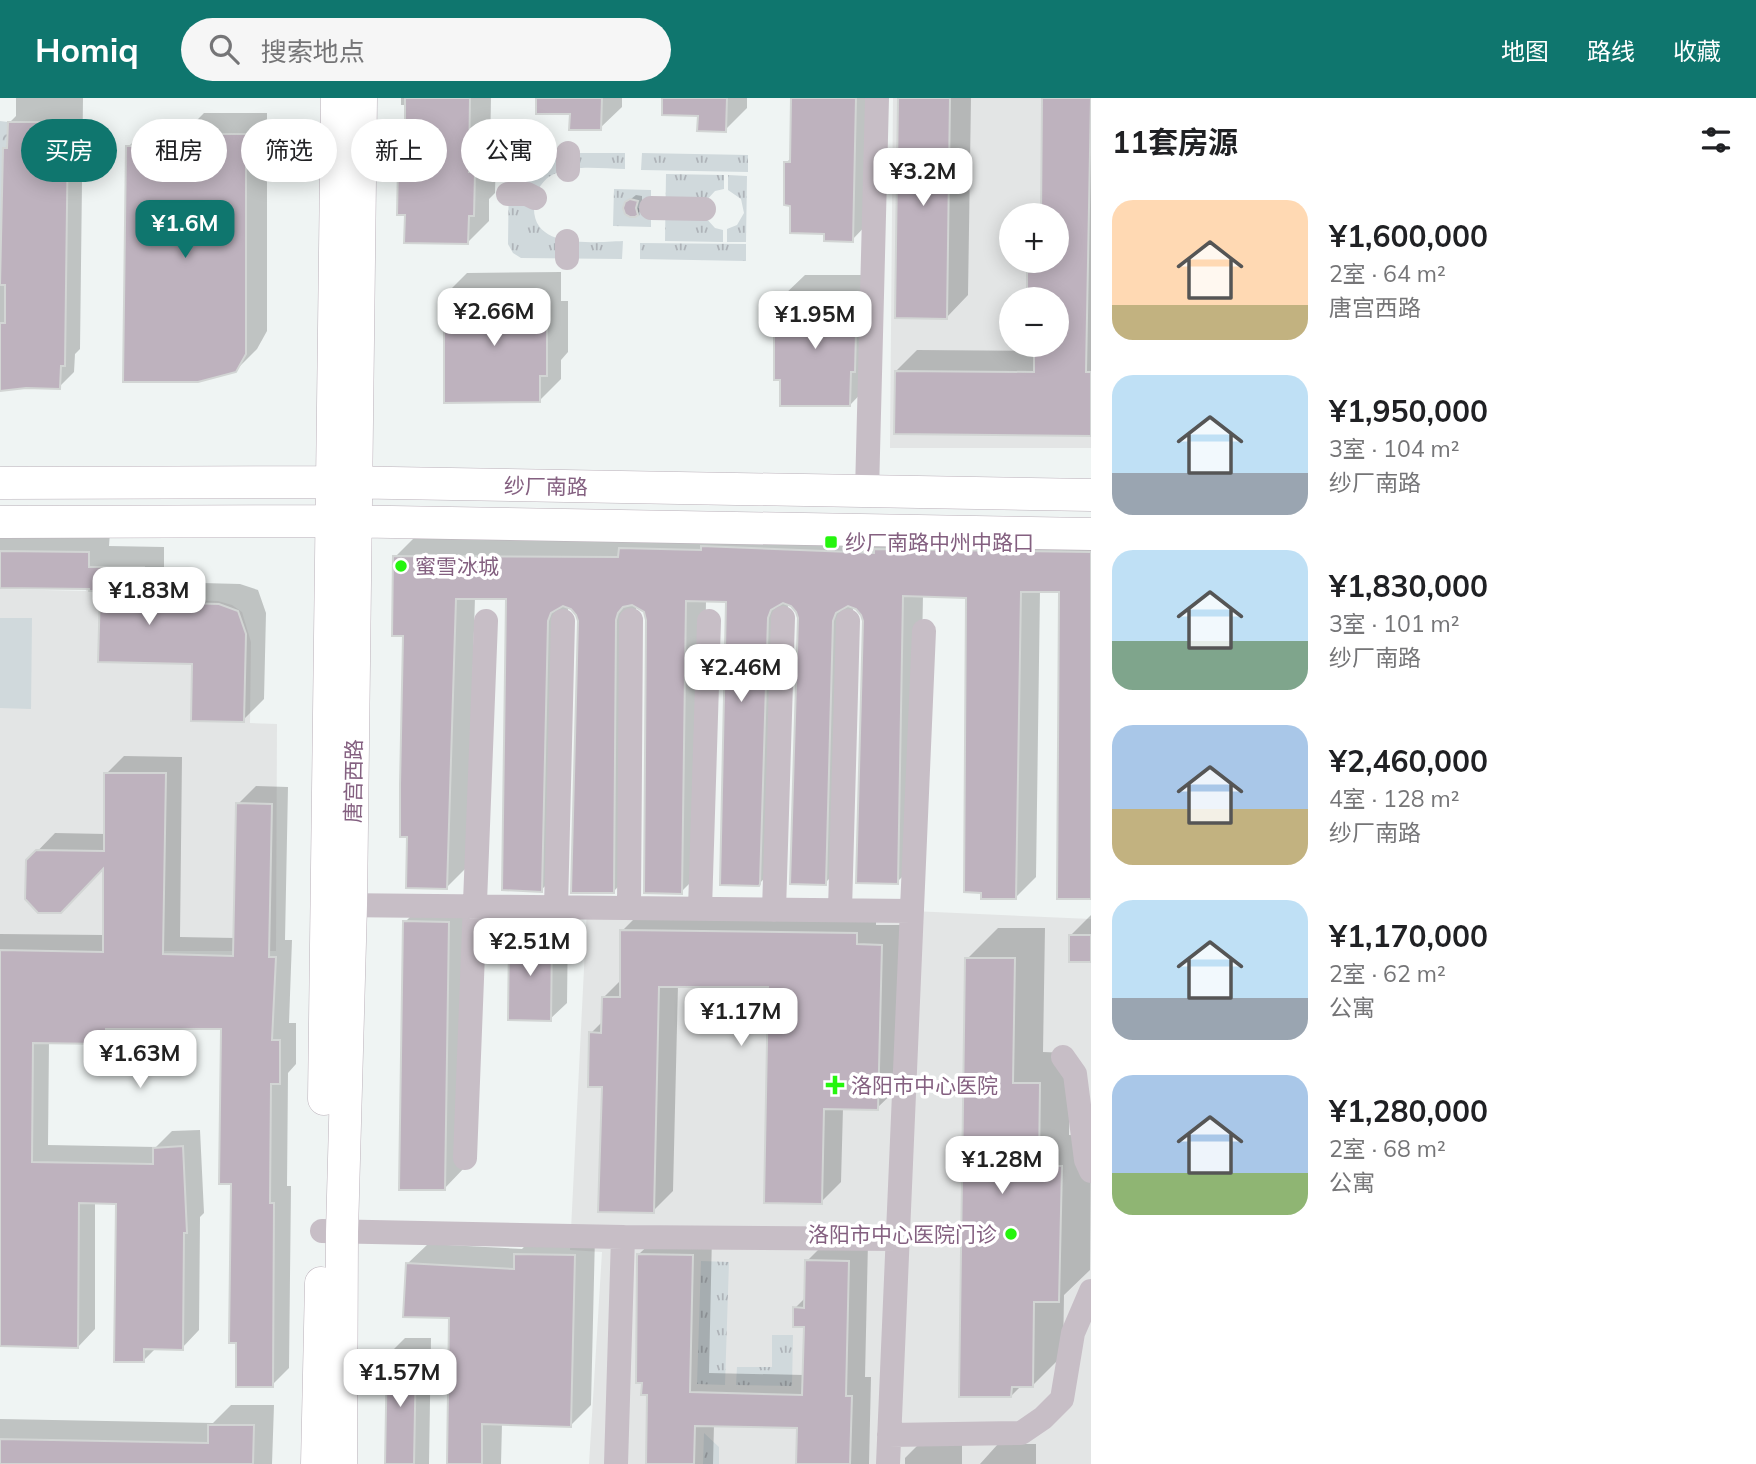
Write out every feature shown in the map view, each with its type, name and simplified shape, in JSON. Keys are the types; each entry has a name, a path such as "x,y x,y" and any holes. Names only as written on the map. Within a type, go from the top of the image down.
{"main road":[{"name":"唐宫西路","path":"317,1464 332,1232 345,521 338,98"},
{"name":"唐宫西路","path":"345,482 361,98"},
{"name":"纱厂南路","path":"0,483 345,482 1091,495"},
{"name":"纱厂南路","path":"0,522 345,521 1091,534"},
{"name":"唐宫西路","path":"332,1232 341,1464"}],"street":[{"path":"867,492 877,98"},
{"path":"508,194 527,194 536,198"},
{"path":"651,208 704,209"},
{"path":"774,910 783,618"},
{"path":"629,908 631,620"},
{"path":"465,1158 486,621"},
{"path":"556,908 563,621"},
{"path":"700,909 709,621"},
{"path":"840,910 848,621"},
{"path":"888,1464 924,631"},
{"path":"339,905 912,911"},
{"path":"1063,1057 1075,1074 1086,1160 1091,1171"},
{"path":"332,1232 898,1238"},
{"path":"616,1464 623,1237"},
{"path":"889,1435 1021,1433 1043,1418 1062,1399 1073,1333 1091,1291"}],"shaded area":[{"path":"893,98 1091,98 1091,448 890,448"},
{"path":"89,567 144,567 145,599 218,601 232,605 242,612 251,642 250,723 277,724 276,951 0,951 0,589 86,591"},
{"name":"洛阳市中心医院","path":"587,908 912,911 1091,919 1091,1464 589,1464 602,1252 570,1250"}],"green space":[{"path":"0,121 8,122 1,240 0,240"},
{"path":"557,153 625,153 625,169 583,168 557,173"},
{"path":"642,153 748,155 748,172 641,170"},
{"path":"666,174 724,175 724,189 715,191 705,202 705,217 715,228 723,230 723,242 665,241"},
{"path":"728,175 747,176 746,242 727,242 727,229 737,225 744,213 741,199 728,190"},
{"path":"509,182 543,182 535,199 535,216 540,228 550,235 579,242 623,241 622,259 521,258 513,253 508,244"},
{"path":"614,189 651,190 651,227 613,226"},
{"path":"640,243 746,244 746,261 640,259"},
{"path":"0,618 32,618 31,709 0,708"},
{"path":"701,1261 729,1262 725,1385 697,1384"},
{"path":"772,1335 793,1335 792,1386 736,1385 737,1367 772,1367"},
{"path":"704,1433 719,1447 719,1464 703,1464"}],"building":[{"path":"405,98 470,98 470,119 461,119 461,182 475,182 474,216 469,216 468,244 404,243 405,215 397,215 397,182 447,182 447,119 405,119"},
{"path":"536,98 602,98 601,130 569,130 570,114 536,114"},
{"path":"662,98 727,98 726,132 697,131 698,116 662,115"},
{"path":"791,98 856,98 853,242 824,241 824,234 790,233 790,206 784,205 784,162 790,162"},
{"path":"898,98 950,98 947,319 895,318"},
{"path":"1042,98 1091,98 1086,372 1091,372 1091,436 894,434 895,371 1034,372 1034,357 1069,357 1069,287 1027,287 1027,273 1069,273 1069,203 1041,203"},
{"path":"8,122 21,122 21,182 67,182 65,366 61,366 60,389 26,388 0,391 0,323 5,323 5,285 0,285 3,148 7,148"},
{"path":"227,134 241,134 241,182 246,182 246,354 236,372 198,382 123,382 126,146 131,146 131,182 227,182"},
{"path":"630,199 638,201 638,215 635,217 625,214 623,208 625,202"},
{"path":"540,293 540,322 547,322 547,376 540,376 540,402 444,403 444,294"},
{"path":"781,295 852,296 851,331 856,331 855,372 851,372 850,406 780,406 780,380 774,380 774,320 781,320"},
{"path":"701,546 874,553 874,549 1091,552 1091,899 1057,899 1059,592 1021,592 1016,899 981,899 981,893 964,892 966,598 903,596 898,884 856,883 863,621 856,609 848,606 836,613 833,621 826,885 790,884 798,618 791,606 783,603 771,610 768,618 760,884 720,885 726,602 686,601 682,894 644,893 646,620 644,612 632,605 623,607 616,620 614,893 571,893 578,621 571,609 563,606 551,613 548,621 542,892 502,890 506,599 456,599 447,889 406,888 407,837 400,837 403,636 392,636 393,556 618,557 619,548 701,550"},
{"path":"0,551 89,552 89,567 144,567 143,602 219,604 238,611 246,634 244,722 191,721 192,664 98,662 100,591 0,588"},
{"path":"104,773 166,773 163,954 233,956 236,803 272,804 269,957 276,957 272,1040 280,1040 280,1084 271,1084 270,1203 274,1203 273,1387 236,1387 236,1343 229,1343 231,1184 219,1184 221,1029 106,1029 106,1044 33,1043 32,1162 153,1164 153,1148 183,1146 187,1233 184,1233 183,1350 144,1349 144,1362 114,1362 116,1204 79,1203 78,1348 0,1346 0,950 103,952 103,869 61,913 38,913 25,899 26,860 36,850 104,851"},
{"path":"403,921 449,922 445,1190 399,1190"},
{"path":"620,930 857,933 857,944 882,945 878,1110 824,1109 822,1204 764,1203 768,987 659,987 654,1213 598,1212 602,1087 588,1087 589,1032 601,1033 602,997 620,997"},
{"path":"1069,935 1091,935 1091,962 1069,962"},
{"path":"509,936 552,936 551,1021 508,1020"},
{"name":"洛阳市中心医院门诊","path":"965,958 1015,958 1013,1083 1040,1083 1039,1166 1062,1166 1059,1302 1034,1302 1033,1387 1012,1387 1011,1397 959,1397"},
{"path":"514,1254 575,1255 571,1427 482,1424 482,1464 447,1464 449,1318 403,1317 406,1263 514,1269"},
{"path":"637,1254 693,1255 690,1392 802,1395 804,1327 793,1327 793,1307 804,1308 805,1260 849,1261 846,1396 852,1396 850,1464 796,1464 797,1428 695,1426 694,1464 646,1464 647,1395 641,1395 642,1383 636,1383"},
{"path":"387,1353 416,1354 414,1464 385,1464"},
{"path":"208,1425 254,1425 253,1464 0,1464 0,1439 208,1443"}],"place":[{"name":"纱厂南路中州中路口","path":"831,542"},
{"name":"蜜雪冰城","path":"401,566"},
{"name":"洛阳市中心医院","path":"835,1085"},
{"name":"洛阳市中心医院门诊","path":"1011,1234"}]}
